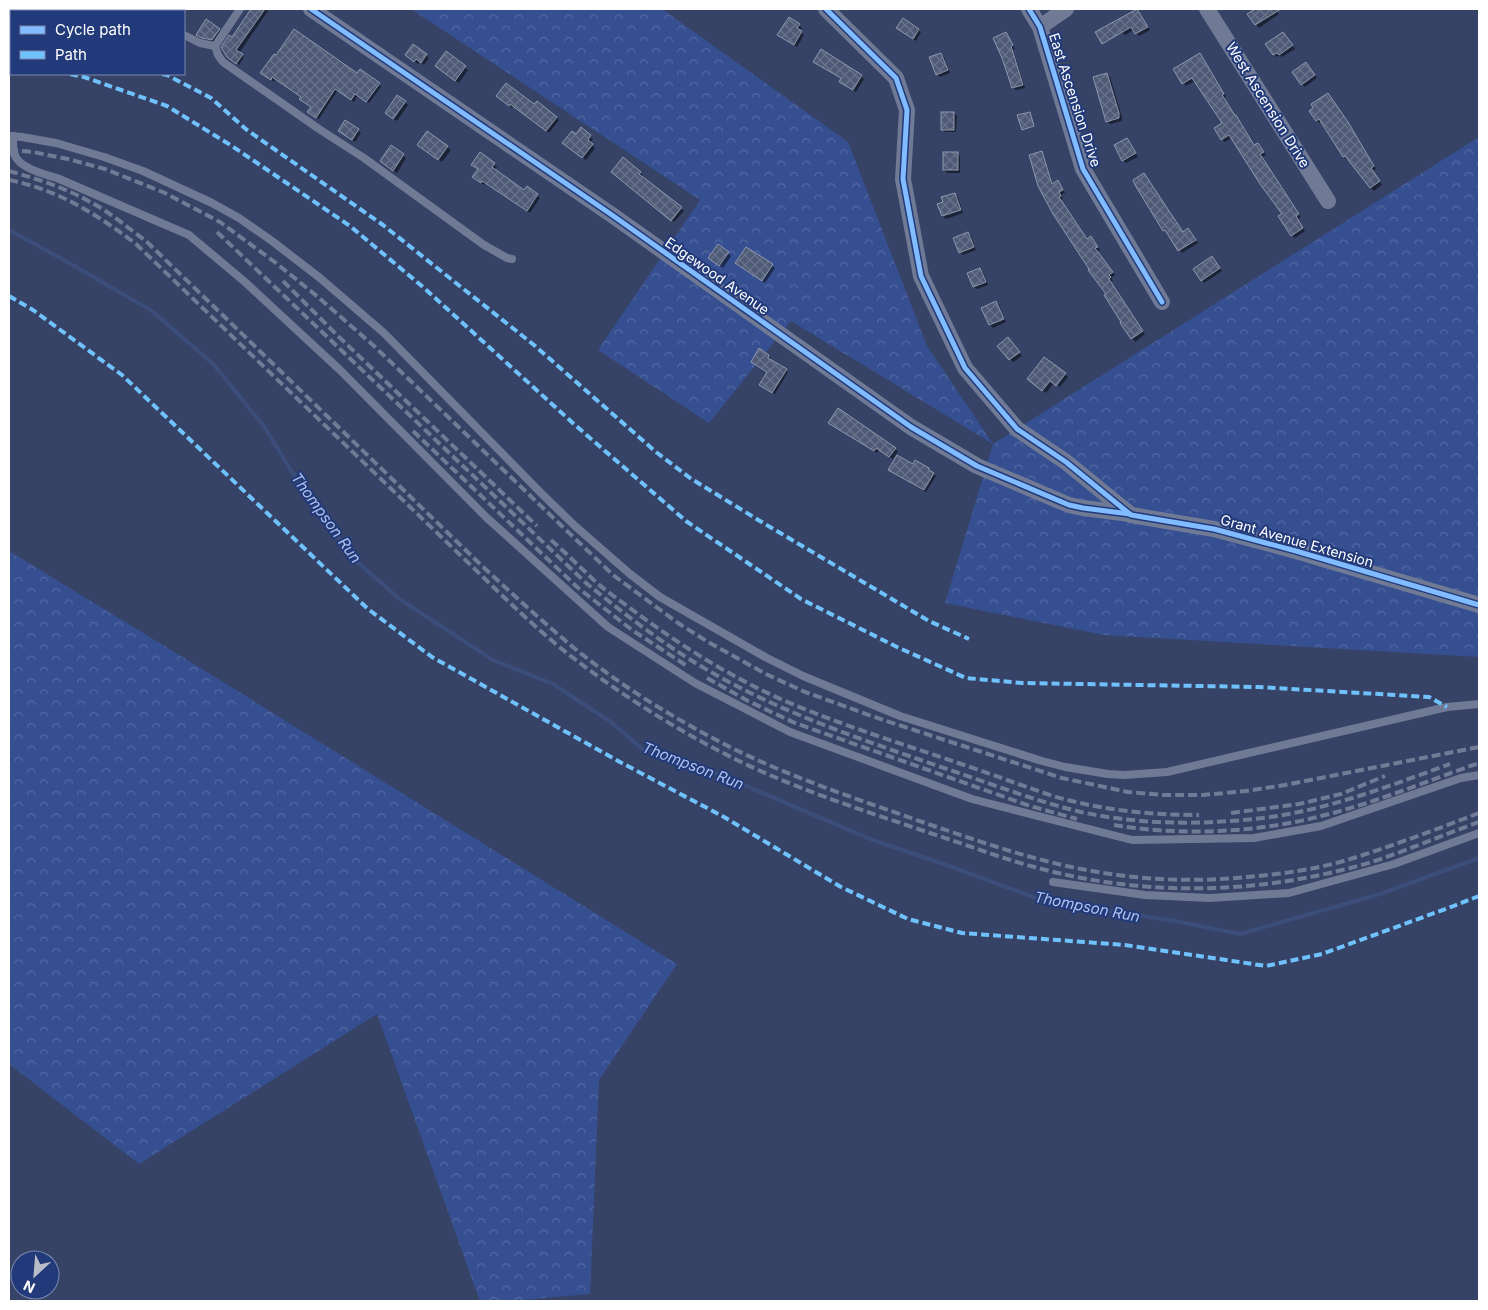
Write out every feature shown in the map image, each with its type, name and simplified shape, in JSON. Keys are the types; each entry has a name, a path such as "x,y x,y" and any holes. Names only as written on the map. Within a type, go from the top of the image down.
{"street":[{"name":"Edgewood Avenue","path":"311,9 589,199 932,441 976,466 1069,505 1131,514"},
{"name":"Grant Avenue Extension","path":"826,9 896,78 907,110 903,179 921,276 965,368 1017,429 1066,462 1131,514 1214,529 1479,605"},
{"name":"East Ascension Drive","path":"1029,9 1040,27 1083,169 1162,302"},
{"path":"1040,27 1066,9"},
{"name":"West Ascension Drive","path":"1207,9 1328,201"}],"lane":[{"path":"215,46 240,9"},
{"path":"185,36 200,43 215,46"},
{"path":"215,46 218,55 229,67 364,158 484,245 512,259"},
{"path":"1479,704 1447,707 1166,772 1124,775 1089,772 1042,761 900,716 866,703 766,658 652,591 575,526 384,333 320,278 239,218 212,203 104,157 56,143 11,136 17,160 36,172 57,178 189,235 245,282 340,370 487,518 608,627 695,683 790,732 972,799 1132,840 1254,838 1321,826 1460,778 1479,774"},
{"path":"1053,882 1145,896 1210,898 1289,893 1394,864 1479,833"}],"green space":[{"path":"411,9 662,9 848,142 927,346 993,444 791,321 709,423 598,350 700,200"},
{"path":"1479,137 1479,657 1104,635 945,603 993,444"},
{"path":"9,551 677,964 599,1080 590,1294 511,1301 480,1301 377,1014 139,1164 9,1064"}],"building":[{"path":"251,9 265,9 236,50 243,54 236,64 227,57 221,47 229,35 232,37"},
{"path":"1137,9 1148,27 1135,34 1131,27 1102,44 1095,32"},
{"path":"1255,9 1281,9 1255,25 1247,14"},
{"path":"789,17 800,24 797,28 802,31 794,45 777,35"},
{"path":"903,18 919,29 913,39 896,28"},
{"path":"206,19 220,29 212,40 196,35"},
{"path":"294,29 357,73 360,69 380,83 366,102 355,94 351,100 335,89 316,118 307,112 311,107 299,99 301,97 272,77 271,80 260,73 274,54 276,55"},
{"path":"1006,32 1013,45 1011,46 1023,85 1012,88 993,38"},
{"path":"1283,32 1293,45 1279,55 1277,53 1273,55 1265,44"},
{"path":"413,44 427,54 421,63 416,59 414,62 405,55"},
{"path":"821,49 862,75 853,90 839,82 841,78 813,62"},
{"path":"446,51 466,66 455,81 435,66"},
{"path":"941,53 948,70 936,75 929,57"},
{"path":"1200,53 1224,94 1222,95 1254,145 1258,143 1264,152 1260,154 1299,214 1296,216 1303,228 1291,236 1278,216 1282,214 1260,184 1229,135 1221,140 1214,128 1222,123 1192,78 1182,84 1173,69"},
{"path":"1306,62 1315,75 1301,85 1292,72"},
{"path":"1107,73 1119,118 1106,122 1093,77"},
{"path":"506,83 534,104 537,101 557,117 546,131 496,96"},
{"path":"1328,93 1374,166 1371,168 1380,181 1370,188 1345,156 1343,157 1319,119 1316,121 1309,111 1313,108 1311,104"},
{"path":"397,95 406,101 393,119 385,113"},
{"path":"941,112 954,112 954,130 941,130"},
{"path":"1030,112 1034,126 1022,130 1017,115"},
{"path":"345,120 359,129 352,140 338,131"},
{"path":"581,127 591,135 588,140 593,144 582,158 562,143 572,131 576,134"},
{"path":"427,131 448,146 438,160 417,145"},
{"path":"1127,138 1136,153 1122,161 1114,145"},
{"path":"391,145 404,154 393,171 380,161"},
{"path":"1042,151 1052,184 1058,180 1063,190 1059,192 1061,196 1059,197 1087,239 1091,236 1098,247 1095,248 1113,272 1109,275 1111,277 1109,279 1143,331 1131,339 1104,295 1106,294 1088,270 1038,186 1029,155"},
{"path":"480,152 495,163 492,167 524,190 527,186 538,194 527,211 482,181 481,183 472,177 478,169 471,165"},
{"path":"943,152 958,152 958,170 943,170"},
{"path":"623,157 641,172 639,174 682,207 671,221 611,172"},
{"path":"1144,173 1183,232 1188,228 1196,240 1178,251 1165,230 1163,231 1135,185 1133,180"},
{"path":"955,193 961,210 942,216 937,204 943,202 941,197"},
{"path":"968,232 974,247 959,253 953,238"},
{"path":"718,244 729,252 719,266 708,258"},
{"path":"746,247 773,264 762,281 735,263"},
{"path":"1212,256 1220,268 1201,281 1193,269"},
{"path":"980,268 986,282 973,287 967,273"},
{"path":"996,301 1004,319 989,325 981,308"},
{"path":"1008,337 1020,352 1009,360 997,346"},
{"path":"759,348 769,355 768,358 787,369 772,393 759,385 767,372 751,362"},
{"path":"1044,357 1066,373 1056,386 1050,381 1042,391 1027,379"},
{"path":"838,408 896,448 889,457 876,448 874,451 828,423"},
{"path":"897,455 913,464 915,460 934,473 924,490 888,470"}],"waterway":[{"name":"Thompson Run","path":"9,230 152,311 213,364 263,425 302,488 355,560 401,600 493,660 553,684 611,722 642,749 702,767 870,839 1044,901 1175,921 1240,934 1380,894 1479,858"}],"railway":[{"path":"9,150 33,152 105,169 165,193 220,222 276,263 374,346 613,575 678,623 708,642 766,674 805,692 883,720 1062,778 1128,792 1163,795 1203,795 1246,791 1479,747"},
{"path":"9,171 52,184 82,198 106,211 146,241 480,564 574,648 609,675 664,711 722,743 773,767 851,797 1017,853 1095,872 1146,878 1222,879 1304,870 1375,851 1479,813"},
{"path":"9,180 44,190 76,204 136,244 549,638 592,672 632,700 695,738 762,772 884,818 1015,861 1085,879 1150,887 1236,887 1314,876 1372,862 1479,822"},
{"path":"217,232 586,583 641,626 684,656 728,681 818,723 1047,803 1103,816 1149,821 1218,822 1287,814 1358,796 1450,764"},
{"path":"283,281 537,526"},
{"path":"413,431 577,587 632,630 687,666"},
{"path":"551,540 598,584 654,626 696,654 739,679 807,710 1071,801 1125,811 1199,815"},
{"path":"707,678 748,701 795,723 1030,806 1077,819"},
{"path":"1114,825 1165,831 1218,831 1296,822 1361,805 1479,763"},
{"path":"1231,813 1299,804 1341,794 1385,776"}],"marked path":[{"path":"75,75 167,106 232,146 350,226 423,287 575,425 686,521 801,599 897,647 966,678 1022,683 1258,687 1429,697 1447,707"},
{"path":"167,75 211,98 247,130 383,225 534,345 656,452 690,478 929,621 969,639"},
{"path":"9,296 33,310 122,375 368,609 432,657 620,762 724,817 841,887 908,919 962,933 1125,945 1266,966 1322,954 1479,896"}],"cycle path":[{"path":"311,9 612,215 911,427 977,466 1069,505 1130,514"},
{"path":"826,9 896,78 907,110 903,179 921,276 965,368 1017,429 1066,462 1131,515 1214,529 1479,605"},
{"path":"1029,9 1040,27 1083,169 1162,302"}]}
